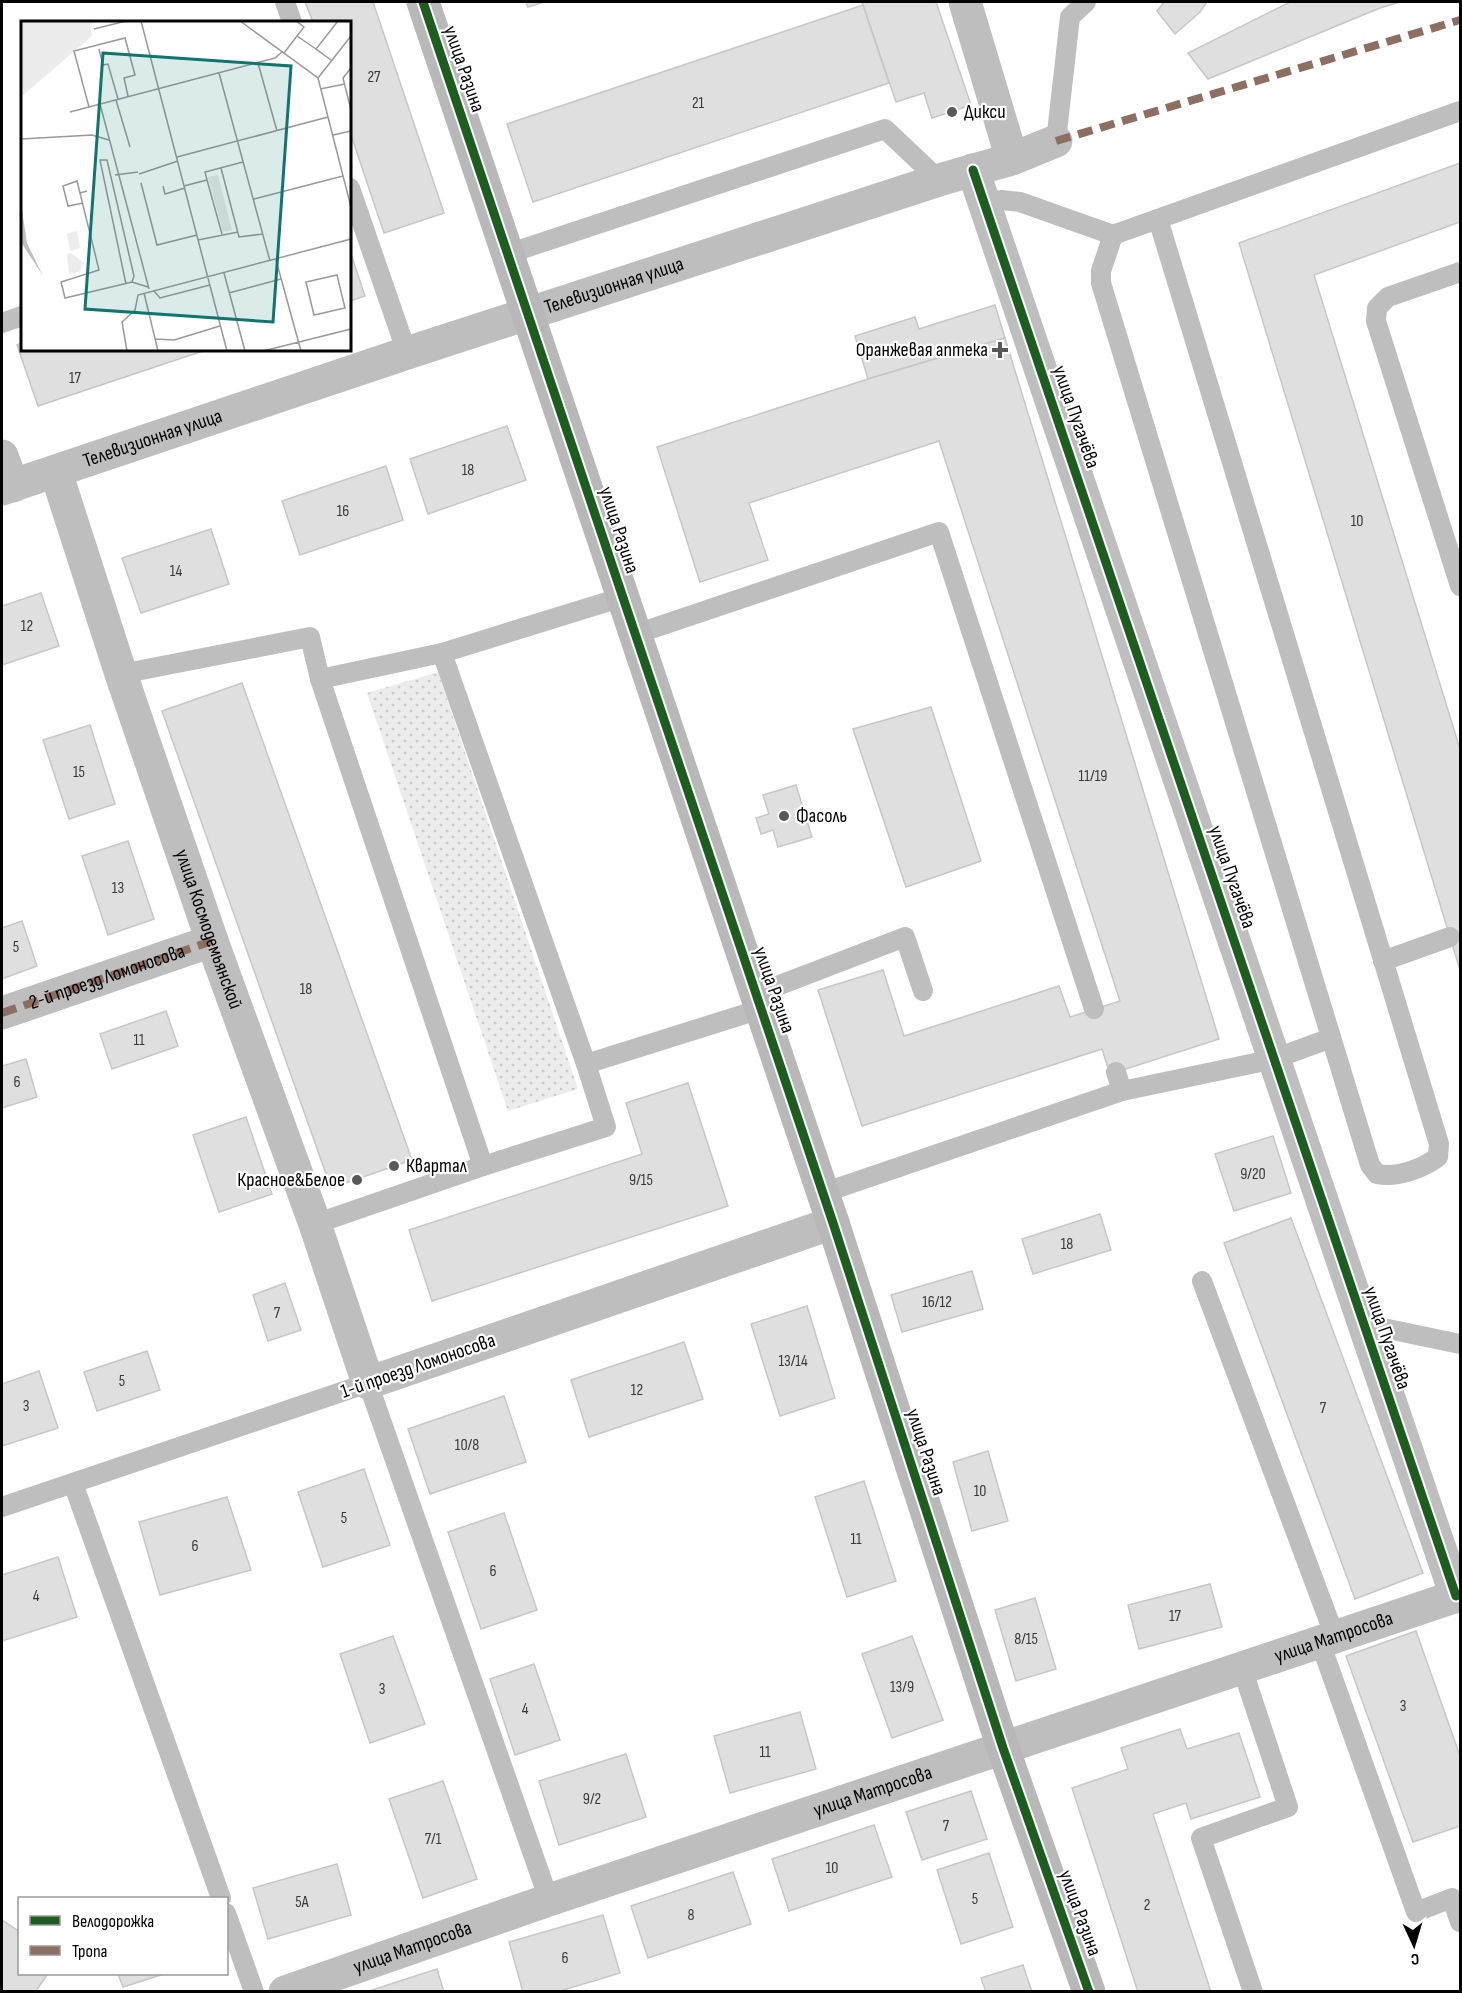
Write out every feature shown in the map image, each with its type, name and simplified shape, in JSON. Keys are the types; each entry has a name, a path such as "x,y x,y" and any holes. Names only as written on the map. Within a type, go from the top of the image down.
{"street":[{"name":"улица Разина","path":"423,2 828,1208 1003,1748 1089,1992"},
{"path":"965,2 1012,159"},
{"name":"Телевизионная улица","path":"7,488 406,353 529,315 939,180 1012,159 1056,141"},
{"name":"улица Пугачёва","path":"974,170 1364,1324 1458,1595"},
{"path":"2,456 7,488"},
{"name":"улица Космодемьянской","path":"56,472 121,674 212,941 315,1224 369,1383"},
{"name":"2-й проезд Ломоносова","path":"2,1013 212,941"},
{"name":"1-й проезд Ломоносова","path":"369,1383 828,1208"},
{"name":"улица Матросова","path":"285,1992 549,1900 1458,1595"}],"lane":[{"path":"285,2 292,21"},
{"path":"1056,141 1070,17 1086,2"},
{"path":"985,203 1001,200 1020,202 1113,236 1461,111"},
{"path":"507,254 885,129 939,180"},
{"path":"351,198 406,353"},
{"path":"1113,236 1101,271 1101,283 1370,1165 1377,1174 1388,1176 1428,1165 1438,1157 1439,1144 1158,219"},
{"path":"1461,272 1388,297 1377,308 1376,321 1461,586"},
{"path":"2,323 21,316"},
{"path":"636,634 939,532 1094,1009"},
{"path":"320,679 442,652 623,597"},
{"path":"121,674 310,637 320,679 483,1166"},
{"path":"315,1224 483,1166 606,1127 442,652"},
{"path":"586,1064 759,1002 905,937 923,991"},
{"path":"1383,961 1450,937"},
{"path":"828,1208 1122,1091 1274,1059 1331,1038"},
{"path":"1116,1072 1122,1091"},
{"path":"1202,1281 1327,1640 1416,1911 1452,1898 1461,1922"},
{"path":"1364,1324 1461,1344"},
{"path":"369,1383 549,1900"},
{"name":"1-й проезд Ломоносова","path":"2,1507 369,1383"},
{"path":"73,1483 220,1897"},
{"path":"1242,1668 1288,1807 1201,1838 1252,1992"},
{"path":"228,1919 254,1992"}],"shaded area":[{"path":"438,672 578,1089 508,1111 367,693"}],"building":[{"path":"305,2 373,2 444,213 384,233 351,135 351,21 313,21"},
{"path":"526,2 544,2 528,7"},
{"path":"862,2 936,2 971,105 932,118 924,93 896,102"},
{"path":"1164,2 1207,2 1200,12 1175,34 1157,11"},
{"path":"1290,2 1400,2 1380,8 1208,79 1188,53"},
{"path":"863,5 889,83 533,202 507,124"},
{"path":"1460,163 1460,222 1314,275 1460,749 1460,970 1239,243"},
{"path":"351,254 365,296 351,301"},
{"path":"995,305 1005,338 868,379 855,336 915,317 919,329"},
{"path":"1005,338 1219,1039 1110,1074 1102,1049 862,1126 818,990 883,970 904,1036 1059,986 1070,1017 1120,1001 939,441 749,503 768,560 700,582 657,447 868,379"},
{"path":"21,343 21,351 203,351 38,406 17,345"},
{"path":"507,426 526,480 428,514 410,459"},
{"path":"386,466 403,520 300,555 282,501"},
{"path":"211,529 229,584 141,613 122,558"},
{"path":"41,593 59,646 2,665 2,606"},
{"path":"242,683 412,1160 331,1188 162,711"},
{"path":"931,707 981,861 906,887 853,729"},
{"path":"90,725 115,804 69,819 43,740"},
{"name":"Фасоль","path":"796,785 812,837 778,847 773,830 761,834 756,818 769,814 763,795"},
{"path":"128,841 154,919 108,935 82,856"},
{"path":"22,921 37,966 2,979 2,928"},
{"path":"166,1011 178,1046 112,1069 100,1034"},
{"path":"26,1059 37,1097 2,1108 2,1066"},
{"path":"688,1083 728,1206 432,1301 409,1230 642,1154 626,1103"},
{"path":"246,1117 272,1194 219,1212 193,1135"},
{"path":"1273,1136 1291,1193 1234,1211 1215,1154"},
{"path":"1100,1214 1111,1250 1033,1274 1022,1239"},
{"path":"1291,1218 1423,1573 1355,1599 1224,1243"},
{"path":"972,1271 983,1309 902,1332 891,1295"},
{"path":"285,1283 301,1330 268,1341 253,1295"},
{"path":"807,1306 835,1398 780,1416 751,1324"},
{"path":"684,1342 703,1399 589,1437 571,1380"},
{"path":"147,1351 160,1390 97,1411 84,1372"},
{"path":"39,1371 58,1428 2,1446 2,1384"},
{"path":"504,1396 526,1462 430,1494 408,1429"},
{"path":"988,1451 1008,1521 972,1531 953,1462"},
{"path":"364,1469 390,1545 323,1567 298,1492"},
{"path":"864,1481 896,1581 847,1597 815,1497"},
{"path":"227,1497 251,1570 160,1595 139,1522"},
{"path":"504,1513 537,1610 481,1629 448,1532"},
{"path":"58,1557 77,1617 2,1641 2,1575"},
{"path":"1210,1584 1222,1627 1139,1649 1128,1605"},
{"path":"1035,1598 1056,1669 1016,1681 995,1610"},
{"path":"1416,1631 1460,1756 1460,1826 1413,1842 1346,1656"},
{"path":"393,1636 425,1724 370,1743 340,1654"},
{"path":"912,1636 943,1720 892,1738 862,1654"},
{"path":"534,1664 560,1740 515,1755 490,1679"},
{"path":"800,1712 816,1769 730,1793 714,1736"},
{"path":"1180,1729 1187,1749 1239,1733 1260,1797 1191,1819 1186,1803 1153,1814 1211,1992 1138,1992 1072,1788 1128,1769 1121,1748"},
{"path":"626,1754 646,1817 559,1845 539,1781"},
{"path":"443,1781 477,1879 423,1898 389,1799"},
{"path":"971,1791 987,1839 922,1860 906,1812"},
{"path":"874,1825 892,1877 789,1911 772,1859"},
{"path":"989,1853 1013,1927 961,1944 937,1870"},
{"path":"337,1864 351,1915 268,1939 253,1888"},
{"path":"733,1872 751,1924 648,1958 631,1906"},
{"path":"603,1915 620,1973 557,1992 523,1992 509,1942"},
{"path":"2,1920 18,1931 18,1975 47,1975 35,1992 4,1992 2,1990"},
{"path":"1023,1965 1032,1992 986,1992 981,1978"},
{"path":"437,1969 444,1992 366,1992"},
{"path":"118,1975 161,1975 123,1987"}],"marked path":[{"path":"1056,141 1460,20"},
{"path":"2,1013 212,941"}],"cycle path":[{"path":"423,2 833,1223 1003,1748 1089,1992"},
{"path":"973,170 1456,1596"}],"place":[{"name":"Дикси","path":"952,112"},
{"name":"Оранжевая аптека","path":"1000,350"},
{"name":"Фасоль","path":"784,816"},
{"name":"Квартал","path":"394,1166"},
{"name":"Красное&Белое","path":"357,1180"}]}
